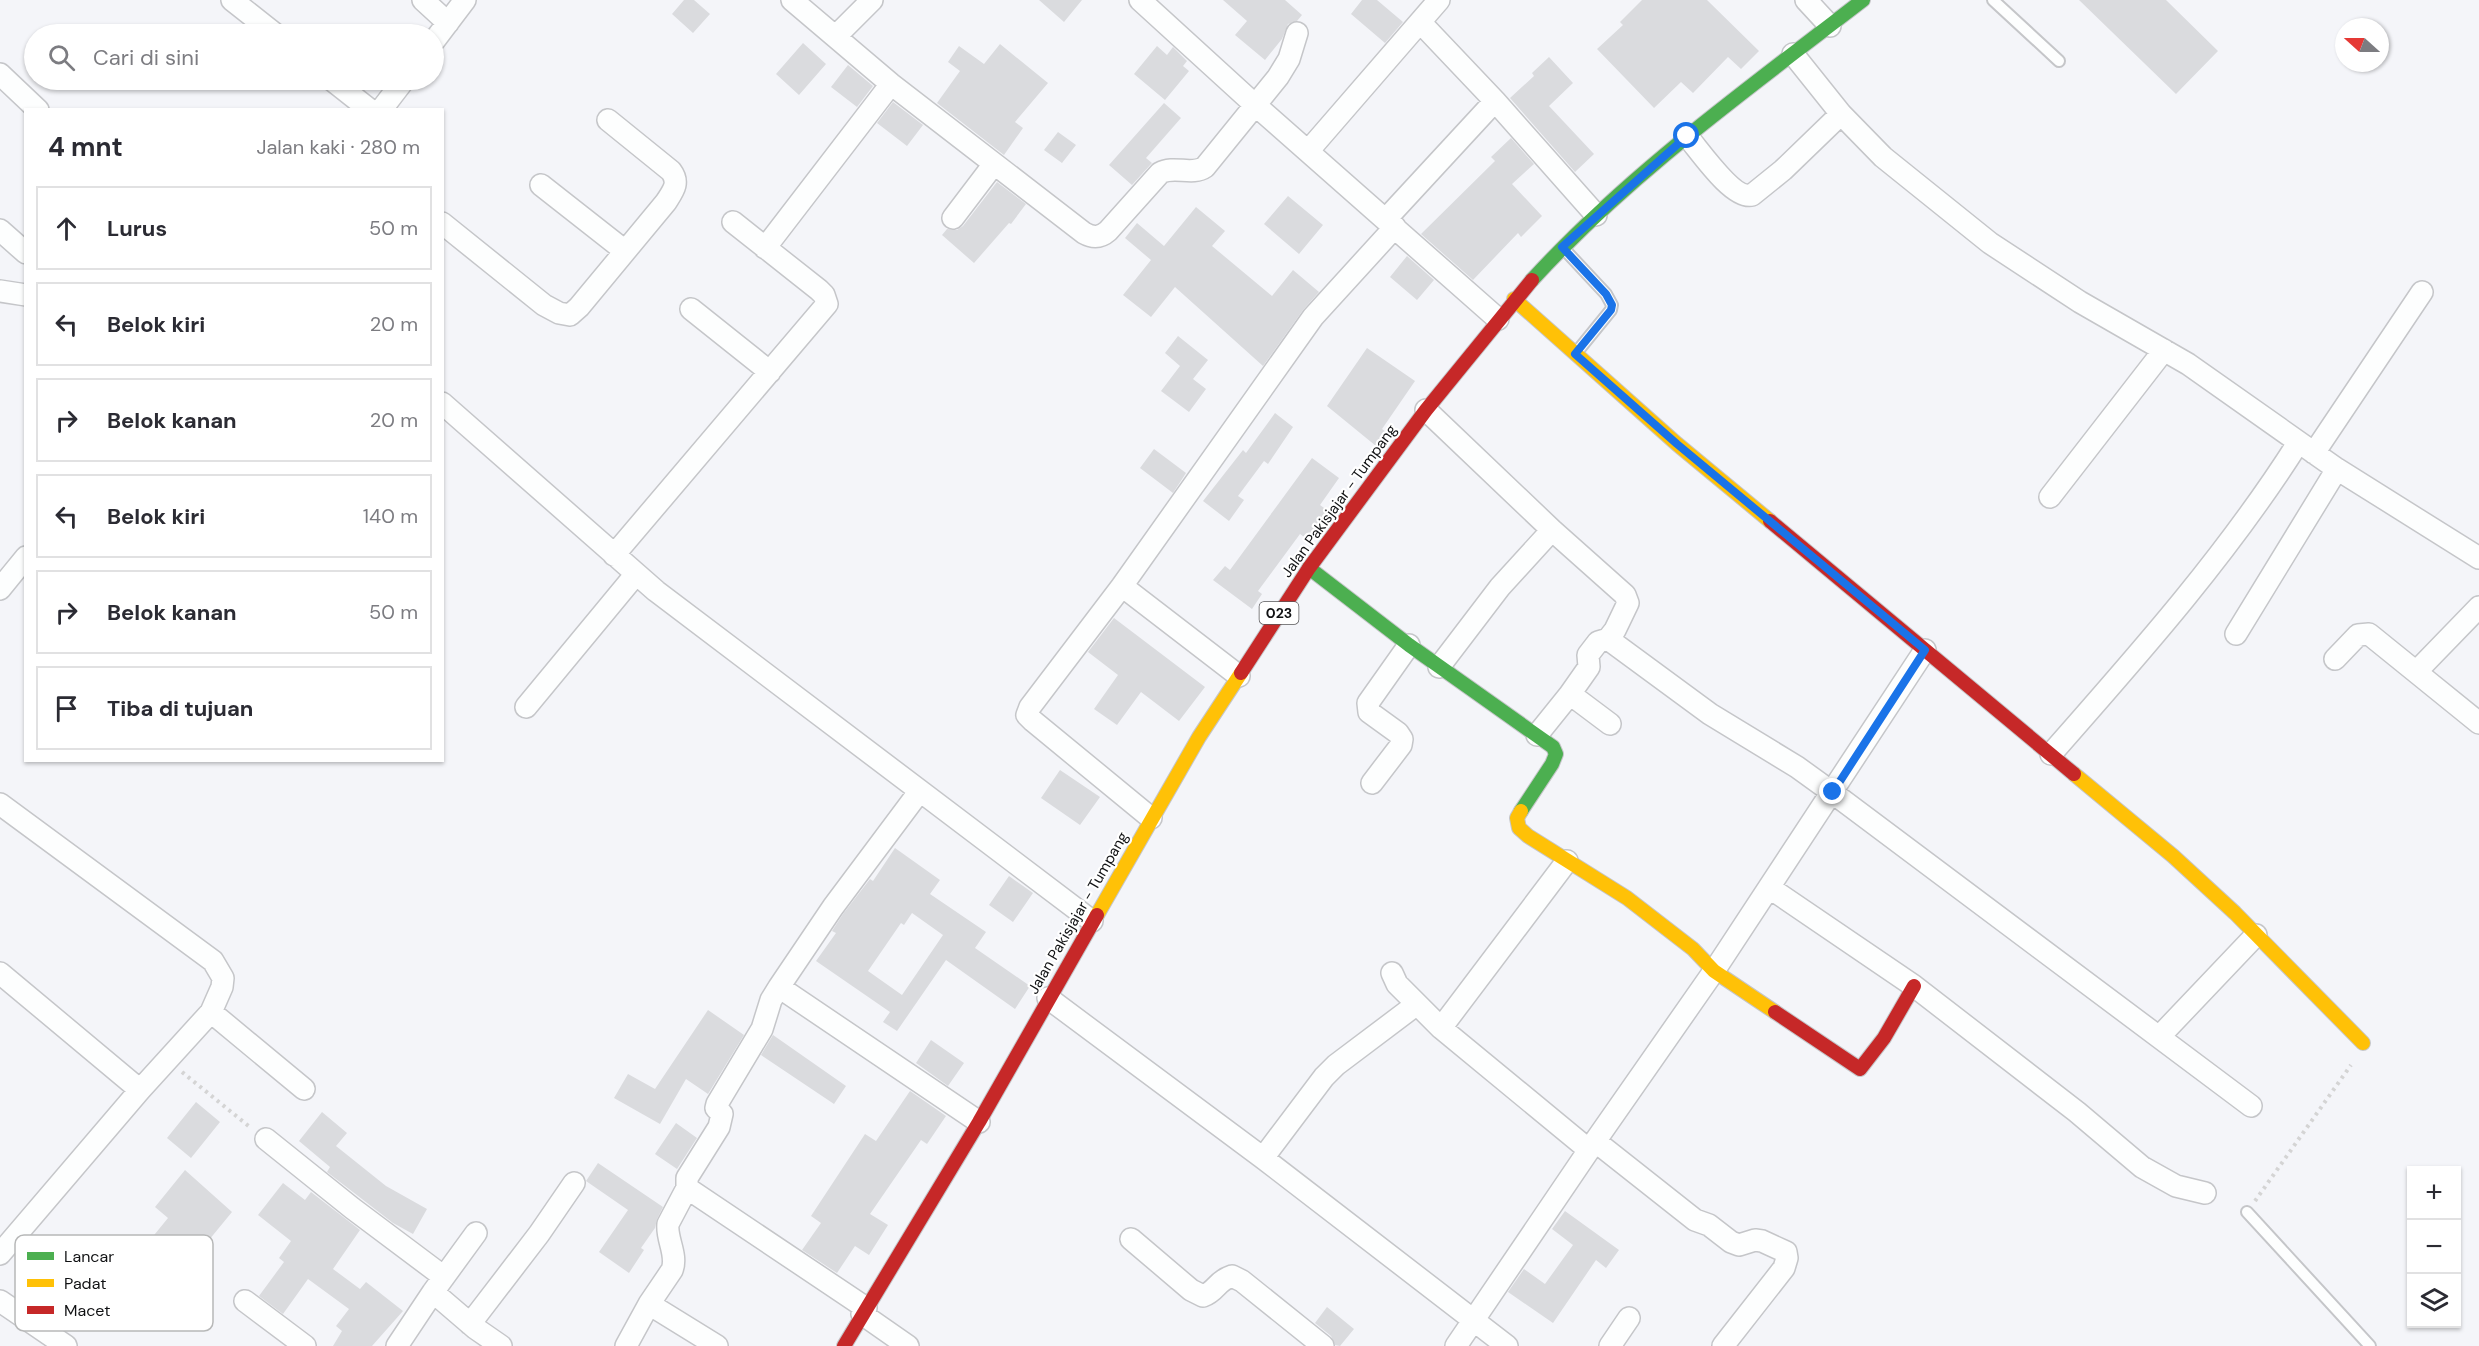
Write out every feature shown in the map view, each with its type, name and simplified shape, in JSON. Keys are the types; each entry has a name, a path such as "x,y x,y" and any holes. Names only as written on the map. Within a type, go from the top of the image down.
{"street":[{"path":"232,0 262,24"},
{"path":"423,0 448,23"},
{"path":"444,28 465,0"},
{"path":"792,0 891,84 1084,233 1095,237 1102,236 1160,173 1178,169 1196,171 1205,167 1284,68 1297,33"},
{"path":"836,36 872,0"},
{"path":"1140,0 1254,104 1309,150 1498,319"},
{"path":"1309,150 1439,0"},
{"path":"1806,0 1830,26"},
{"name":"Jalan Pakisjajar - Tumpang","path":"844,1346 979,1122 1150,818 1199,736 1309,568 1426,410 1514,299 1562,247 1596,215 1687,136 1863,0"},
{"path":"1420,22 1495,100 1596,215"},
{"path":"1793,54 1841,114 1900,172 1990,243 2079,302 2164,350 2337,469 2479,558"},
{"path":"0,74 36,108"},
{"path":"765,248 891,84"},
{"path":"345,90 367,108"},
{"path":"383,108 396,90"},
{"path":"1150,818 1032,721 1028,715 1034,700 1122,586 1313,317 1495,100"},
{"path":"1687,136 1734,190 1747,196 1752,195 1783,170 1841,114"},
{"path":"444,225 544,305 564,315 574,312 666,202 675,186 676,180 670,171 608,120"},
{"path":"952,218 994,164"},
{"path":"541,185 625,250"},
{"path":"614,555 824,309 827,300 819,290 733,222"},
{"path":"0,230 24,251"},
{"path":"0,291 24,295"},
{"path":"2051,754 2153,638 2241,529 2306,448 2422,292"},
{"path":"1514,299 1677,444 2173,856 2256,935 2363,1043"},
{"path":"691,309 770,372"},
{"path":"2050,497 2164,350"},
{"path":"444,405 636,574 919,792 1092,921"},
{"path":"1426,410 1552,530 1625,595 1628,603 1615,630 1608,639 1598,642 1588,655 1589,667 1537,735"},
{"path":"2236,634 2337,469"},
{"path":"1439,667 1500,587 1552,530"},
{"path":"0,589 24,559"},
{"path":"1309,568 1409,645 1553,747 1556,754 1552,764 1517,818 1517,823 1528,836 1627,898 1693,949 1714,971 1860,1069 1884,1038 1914,986"},
{"path":"526,707 636,574"},
{"path":"1122,586 1239,676"},
{"path":"2416,672 2479,607"},
{"path":"2335,659 2358,635 2369,634 2479,723"},
{"path":"1608,639 1710,714 1797,767 1833,792 2252,1106"},
{"path":"1372,783 1402,742 1398,733 1368,712 1368,703 1409,645"},
{"path":"1456,1346 1770,888 1925,650"},
{"path":"1570,694 1610,724"},
{"path":"626,1346 674,1264 667,1230 668,1224 687,1188 687,1178 700,1160 723,1118 716,1108 717,1104 762,1029 771,1000 832,907 919,792"},
{"path":"0,804 213,961 223,978 211,1012 140,1090 16,1235"},
{"path":"1441,1028 1567,861"},
{"path":"1770,888 1914,986 2077,1112 2142,1167 2176,1186 2205,1193"},
{"path":"2159,1038 2256,935"},
{"path":"0,973 140,1090"},
{"path":"1392,973 1396,984 1441,1028 1592,1146 1695,1220 1709,1225 1731,1242 1739,1245 1755,1240 1762,1241 1786,1252 1784,1268 1723,1346"},
{"path":"779,987 979,1122"},
{"path":"1048,998 1263,1158 1507,1346"},
{"path":"1263,1158 1324,1077 1345,1058 1417,1004"},
{"path":"211,1012 304,1089"},
{"path":"266,1139 438,1284 470,1324 501,1346"},
{"path":"470,1324 539,1234 574,1183"},
{"path":"687,1188 864,1311 908,1346"},
{"path":"397,1346 438,1284 476,1233"},
{"path":"0,1254 15,1236"},
{"path":"1131,1239 1191,1290 1203,1296 1210,1293 1221,1280 1232,1276 1242,1281 1323,1346"},
{"path":"0,1301 15,1311"},
{"path":"245,1301 306,1346"},
{"path":"649,1304 717,1346"},
{"path":"1610,1346 1629,1318"},
{"path":"44,1331 66,1346"}],"lane":[{"path":"1994,0 2059,61"},
{"path":"1562,247 1606,294 1612,305 1611,310 1575,354"},
{"path":"2247,1212 2370,1346"}],"path":[{"path":"2247,1212 2364,1046 2363,1043"},
{"path":"167,1061 266,1139"}],"building":[{"path":"684,0 694,0 710,14 693,33 672,14"},
{"path":"1039,0 1082,0 1064,22"},
{"path":"1223,0 1285,0 1302,15 1297,21 1288,24 1282,39 1265,60 1235,35 1247,21"},
{"path":"1362,0 1377,0 1403,22 1385,43 1351,14"},
{"path":"1642,0 1707,0 1759,51 1741,69 1728,57 1693,93 1681,82 1654,108 1597,49 1623,25 1620,22"},
{"path":"2079,0 2166,0 2218,51 2176,94"},
{"path":"803,43 826,64 799,95 776,74"},
{"path":"1000,44 1048,83 1015,122 1023,128 1004,155 937,103 960,71 948,62 959,46 984,64"},
{"path":"1157,46 1167,55 1173,47 1187,61 1183,66 1189,71 1165,100 1134,74"},
{"path":"1549,57 1573,83 1549,106 1594,154 1575,172 1510,98 1534,76 1532,73"},
{"path":"848,65 873,86 857,107 831,87"},
{"path":"893,102 923,125 907,146 877,123"},
{"path":"1164,103 1181,118 1146,158 1152,163 1132,185 1109,165"},
{"path":"1058,132 1076,145 1062,163 1044,150"},
{"path":"1511,138 1534,164 1512,184 1542,216 1521,237 1518,233 1473,280 1421,234 1495,161 1491,157"},
{"path":"997,182 1026,204 1011,224 1009,223 974,263 942,235 947,229 957,230 963,226"},
{"path":"1288,196 1323,225 1299,254 1264,224"},
{"path":"1196,207 1225,231 1212,246 1272,296 1293,270 1319,292 1303,310 1263,366 1175,287 1151,317 1123,295 1151,260 1125,238 1137,223 1164,246"},
{"path":"1407,256 1434,280 1417,300 1390,277"},
{"path":"1178,336 1208,360 1193,379 1206,389 1189,412 1161,391 1180,366 1165,353"},
{"path":"1367,348 1415,381 1382,429 1386,432 1376,446 1327,406"},
{"path":"1275,413 1293,427 1268,464 1264,461 1238,496 1244,500 1229,521 1203,501 1243,450 1246,453"},
{"path":"1154,449 1186,473 1173,493 1140,468"},
{"path":"1312,458 1339,478 1320,505 1328,511 1307,539 1300,534 1258,591 1262,594 1252,609 1213,580 1225,566 1230,570"},
{"path":"1114,618 1205,687 1179,721 1141,692 1117,725 1094,709 1118,675 1088,652"},
{"path":"1060,770 1100,797 1080,825 1041,798"},
{"path":"895,848 940,880 930,894 986,932 975,948 1030,986 1015,1009 946,960 897,1031 883,1022 890,1012 816,961 836,933 832,931 843,914 870,879 873,881","holes":["912,913 943,935 902,995 868,971 901,923 904,925"]},
{"path":"1009,876 1033,893 1013,922 989,905"},
{"path":"708,1010 744,1035 708,1094 686,1079 660,1124 614,1098 628,1074 655,1089"},
{"path":"773,1035 846,1086 834,1104 761,1055"},
{"path":"931,1040 964,1063 948,1086 916,1063"},
{"path":"910,1091 946,1116 927,1144 921,1140 870,1214 888,1225 869,1255 855,1246 837,1273 802,1250 821,1223 811,1216 865,1134 876,1141"},
{"path":"196,1102 220,1122 191,1158 167,1138"},
{"path":"322,1112 347,1133 336,1146 386,1186 427,1209 413,1234 393,1223 327,1172 330,1167 299,1141"},
{"path":"676,1123 697,1138 677,1169 655,1154"},
{"path":"598,1163 663,1207 655,1228 641,1248 644,1250 629,1273 599,1252 628,1210 586,1181"},
{"path":"185,1170 232,1212 213,1235 154,1235 168,1218 155,1207"},
{"path":"283,1183 305,1200 311,1192 360,1230 333,1269 360,1289 366,1282 403,1311 372,1346 333,1346 342,1331 336,1326 349,1309 308,1279 283,1314 259,1296 284,1262 279,1258 291,1241 258,1215"},
{"path":"1565,1211 1619,1250 1606,1268 1596,1260 1553,1323 1508,1292 1524,1269 1545,1284 1573,1245 1552,1229"},
{"path":"1327,1307 1354,1329 1340,1346 1335,1345 1331,1336 1315,1323"}],"traffic: fast":[{"path":"1532,280 1609,203 1691,133 1863,0"},
{"path":"1309,568 1409,645 1553,747 1556,754 1552,764 1521,811"}],"traffic: slow":[{"path":"1514,299 1677,444 1770,521"},
{"path":"1097,915 1199,737 1241,673"},
{"path":"2074,774 2173,856 2235,913 2363,1043"},
{"path":"1521,811 1517,818 1519,828 1528,836 1627,898 1693,949 1714,971 1775,1012"}],"traffic: jam":[{"path":"1241,673 1309,568 1426,410 1532,280"},
{"path":"1770,521 2074,774"},
{"path":"844,1346 979,1122 1097,915"},
{"path":"1775,1012 1860,1069 1884,1038 1914,986"}],"route":[{"path":"1687,136 1562,247 1606,294 1612,305 1611,310 1575,354 1677,444 1925,650 1833,792"}]}
